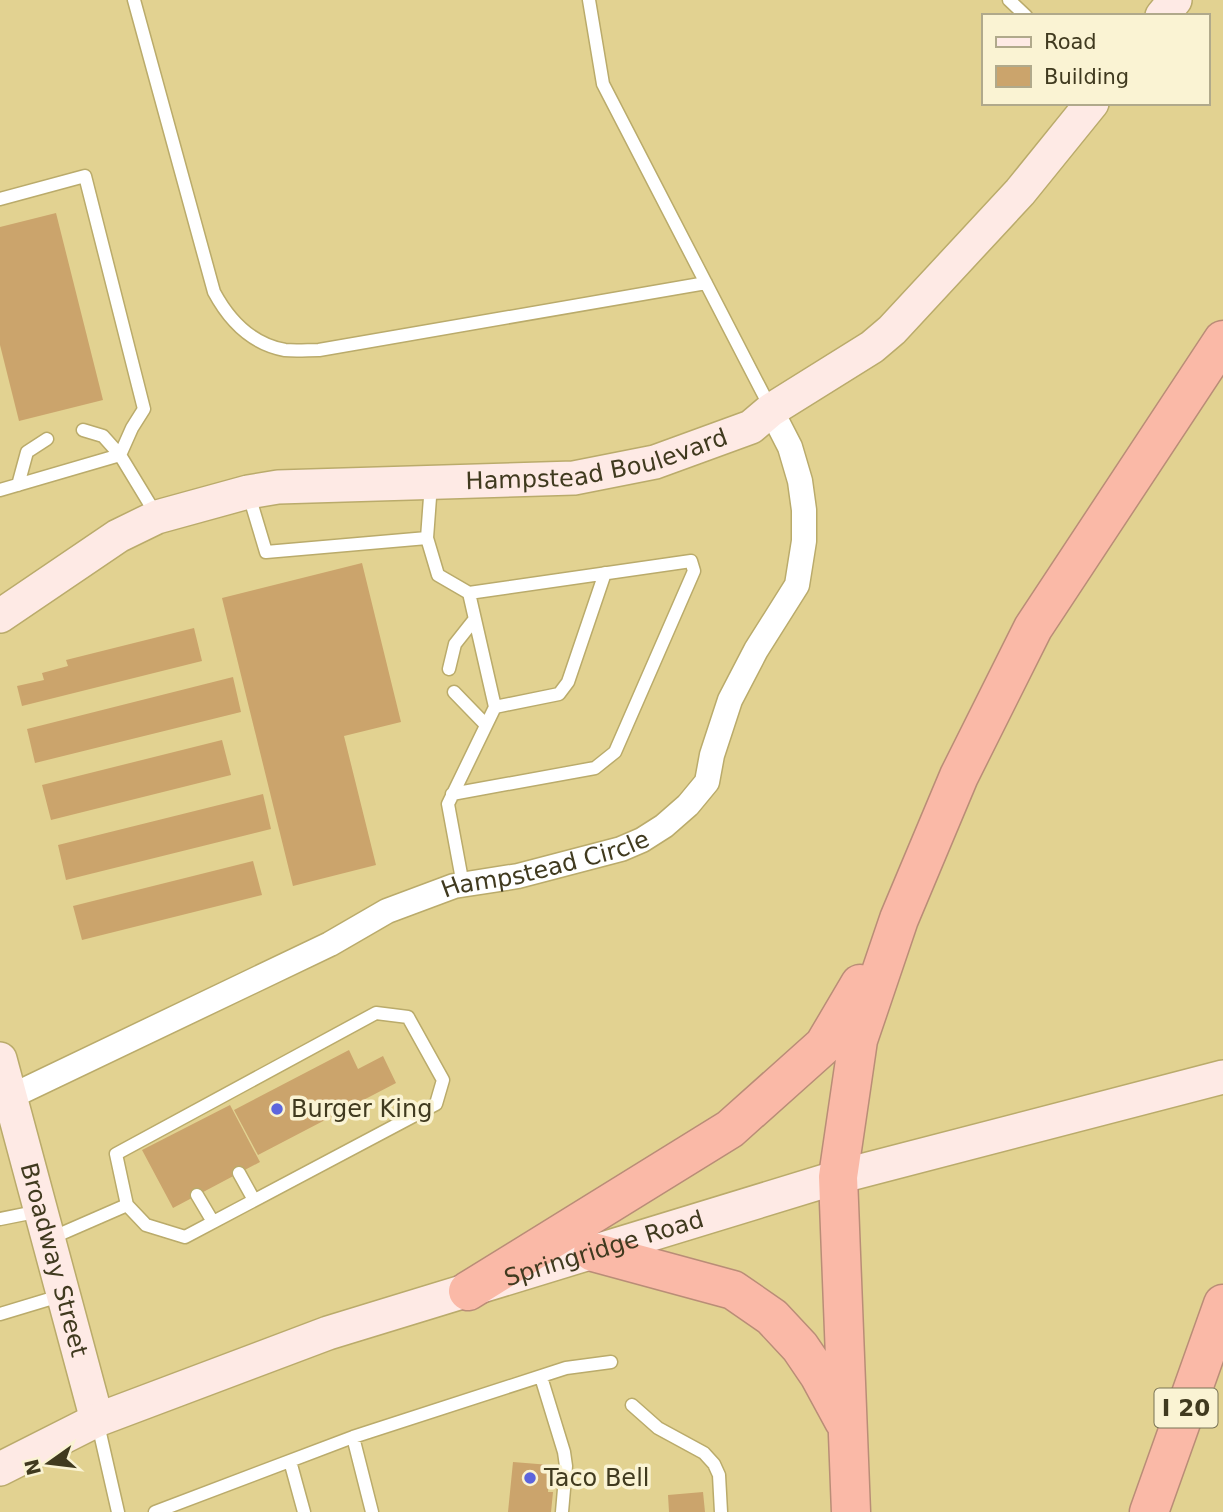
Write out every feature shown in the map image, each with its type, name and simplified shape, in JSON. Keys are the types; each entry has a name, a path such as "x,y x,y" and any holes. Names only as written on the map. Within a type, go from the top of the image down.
{"highway":[{"path":"851,1512 838,1177 858,1040 899,919 959,776 1033,628 1223,340"},
{"path":"468,1291 730,1129 824,1045 899,919"},
{"path":"593,1252 733,1290 772,1317 800,1347 848,1428"},
{"name":"I 20","path":"1149,1512 1223,1304"}],"street":[{"path":"1164,14 1175,0"},
{"name":"Hampstead Boulevard","path":"0,616 118,536 157,517 248,492 278,487 574,478 655,463 751,426 771,410 872,347 892,330 1020,192 1090,105"},
{"name":"Hampstead Circle","path":"10,1097 330,944 387,911 419,897 463,885 518,876 621,849 664,826 688,805 707,782 712,755 730,701 757,650 797,585 802,562 804,510 800,481 790,447 771,410"},
{"name":"Broadway Street","path":"0,1059 97,1420"},
{"name":"Springridge Road","path":"0,1469 97,1420 328,1333 838,1177 1223,1077"}],"lane":[{"path":"134,0 214,292 238,326 259,341 286,350 319,350 706,283"},
{"path":"589,0 603,84 771,410"},
{"path":"1009,0 1024,14"},
{"path":"0,199 85,176 144,409 120,456"},
{"path":"83,430 103,436 120,456 157,517"},
{"path":"18,485 27,452 47,439"},
{"path":"0,490 120,456"},
{"path":"431,484 427,538 438,575 469,593 691,561 694,571 615,752 595,768 452,794"},
{"path":"248,492 266,552 427,538"},
{"path":"495,707 559,694 568,682 605,573"},
{"path":"463,885 448,804 495,707 469,593"},
{"path":"449,668 455,643 474,620"},
{"path":"454,692 486,725"},
{"path":"376,1013 408,1017 443,1080 436,1104 254,1200 185,1237 146,1225 127,1205 116,1154 166,1132 376,1013"},
{"path":"239,1172 254,1200"},
{"path":"197,1195 213,1223"},
{"path":"0,1219 44,1225 127,1205"},
{"path":"0,1314 63,1295"},
{"path":"155,1512 184,1506 353,1437 566,1368 611,1362"},
{"path":"541,1377 564,1452 566,1466 562,1512"},
{"path":"632,1405 658,1428 704,1453 714,1464 719,1475 721,1512"},
{"path":"97,1420 118,1512"},
{"path":"353,1437 372,1512"},
{"path":"290,1461 303,1512"}],"building":[{"path":"56,213 103,400 19,421 0,345 0,227"},
{"path":"362,563 401,722 344,736 376,865 293,886 222,598"},
{"path":"194,628 202,661 22,706 17,686 44,680 42,673 68,666 66,660"},
{"path":"233,677 241,712 35,763 27,729"},
{"path":"222,740 231,775 51,820 42,785"},
{"path":"263,794 271,829 66,880 58,845"},
{"path":"253,861 262,895 82,940 73,906"},
{"path":"349,1050 358,1069 383,1056 396,1083 258,1155 234,1110"},
{"path":"230,1105 260,1162 173,1208 142,1150"},
{"name":"Taco Bell","path":"513,1462 550,1465 548,1492 553,1492 551,1512 508,1512"},
{"path":"703,1492 705,1512 669,1512 668,1495"}],"place":[{"name":"Burger King","path":"277,1109"},
{"name":"Taco Bell","path":"530,1478"}]}
